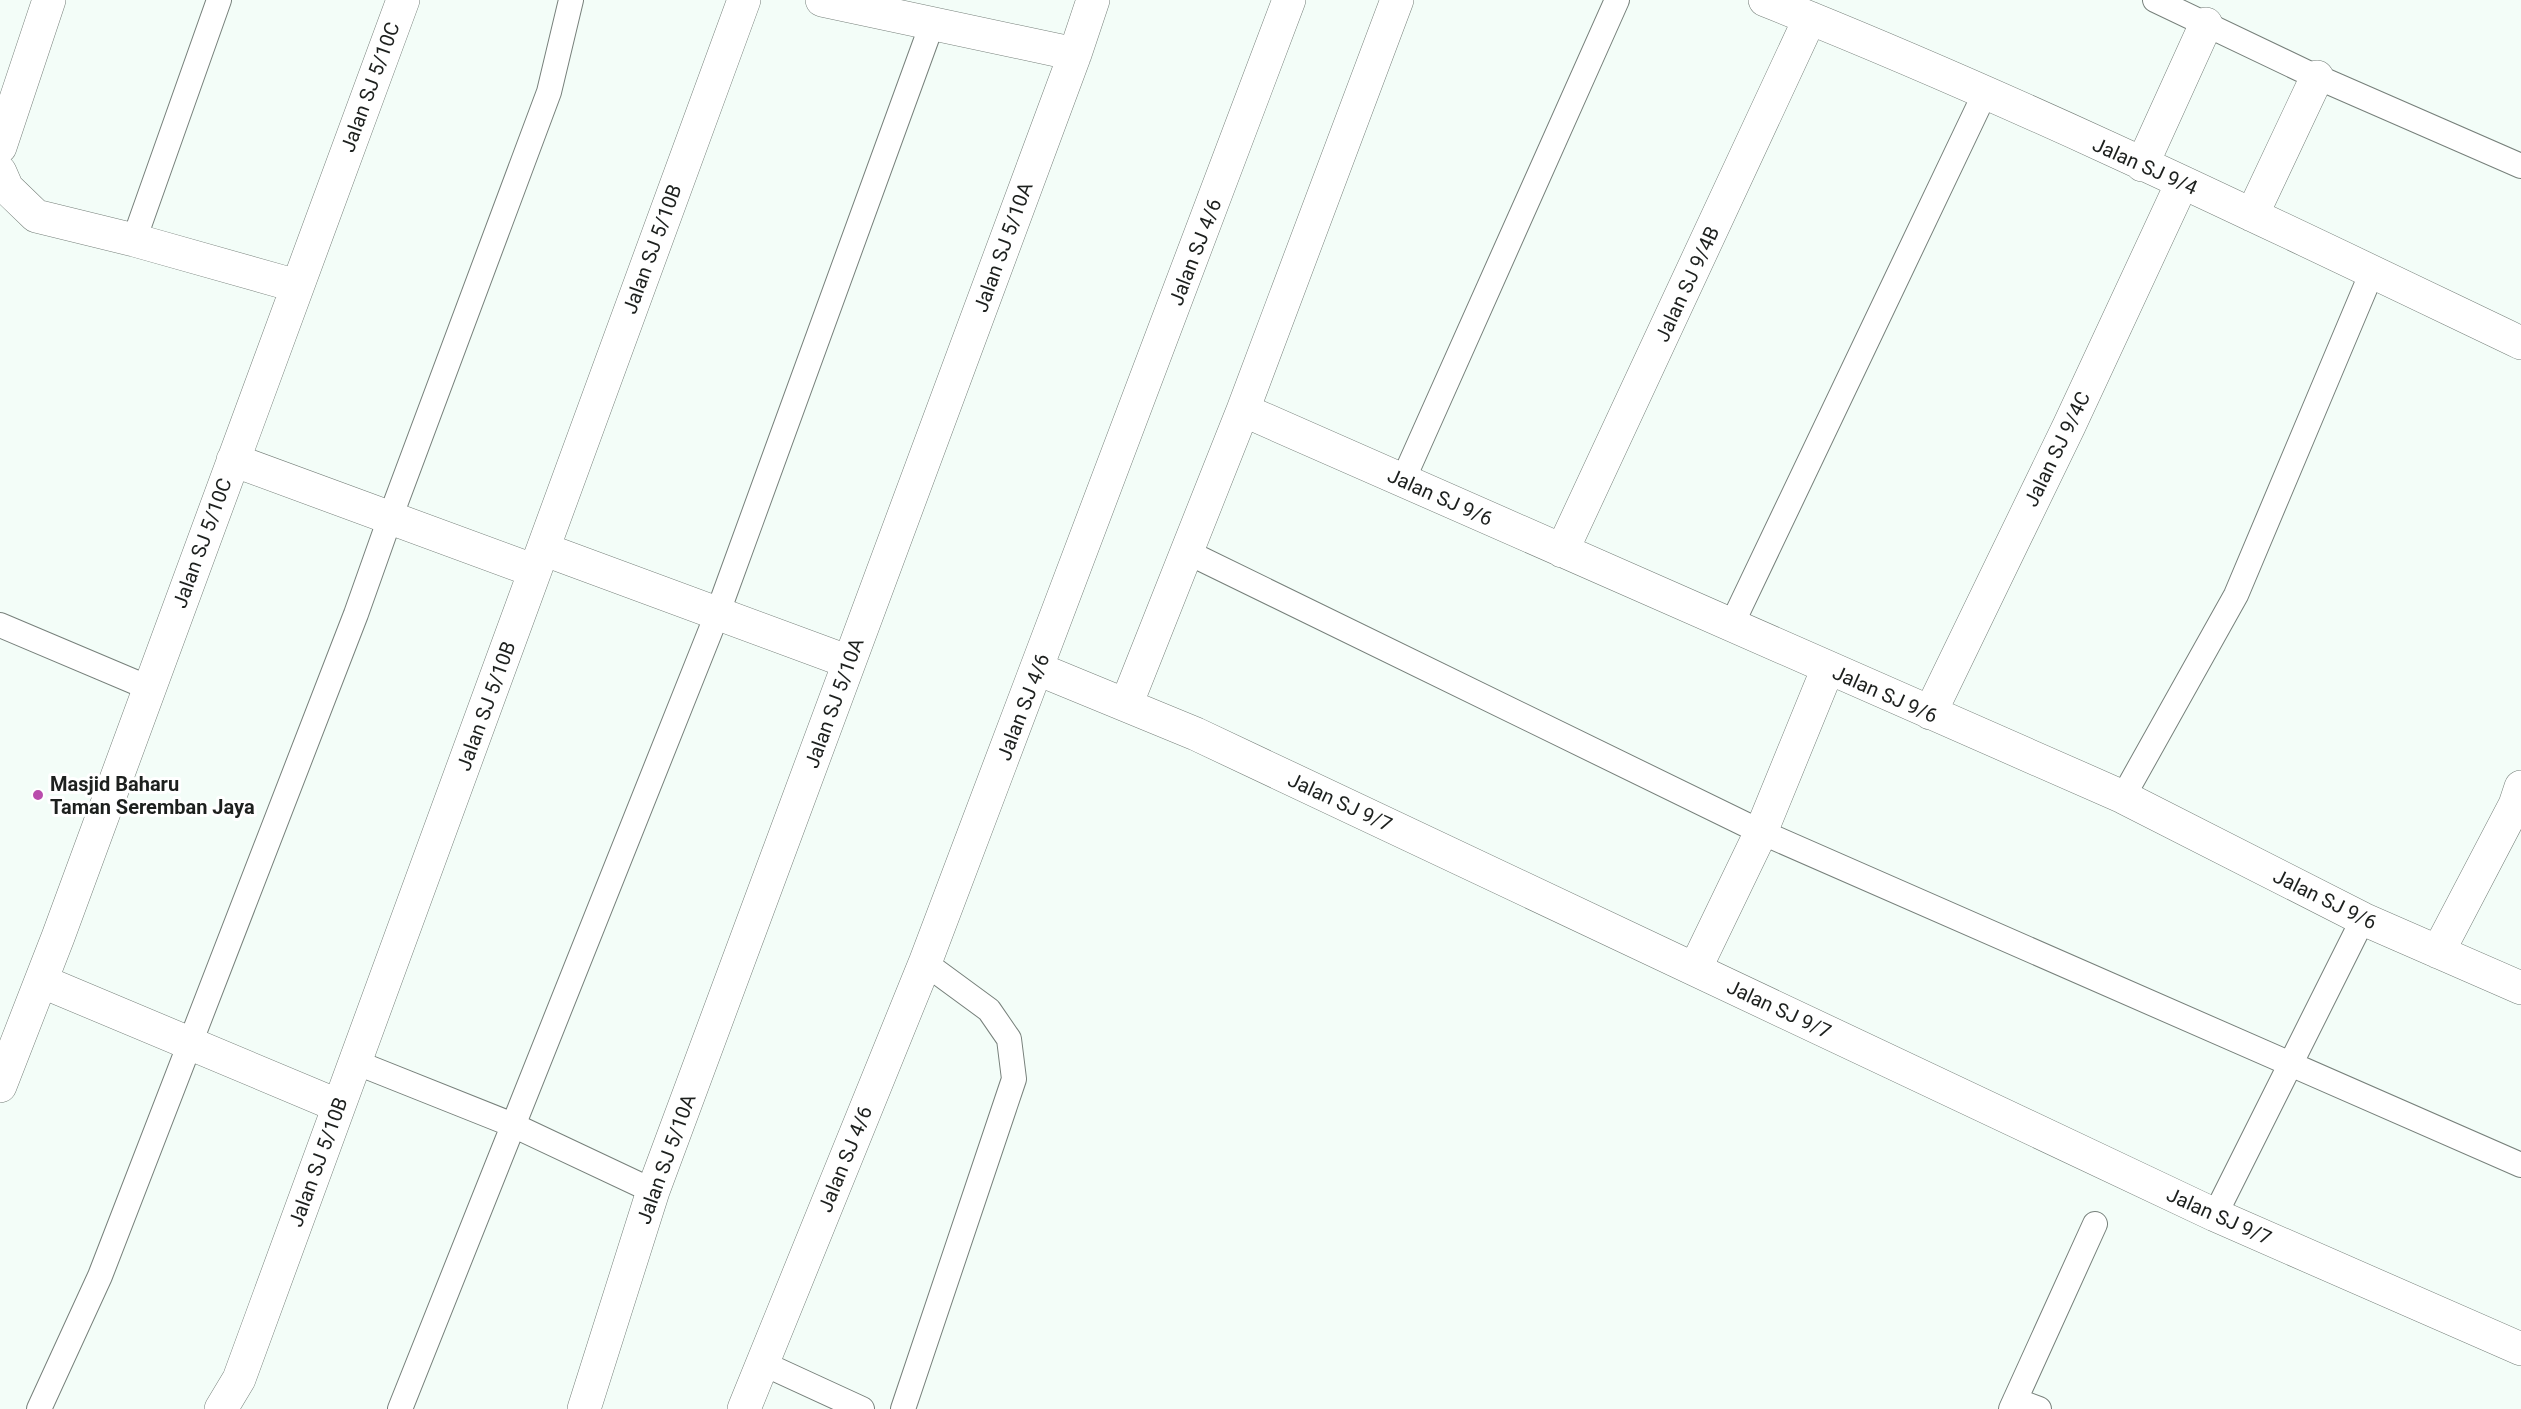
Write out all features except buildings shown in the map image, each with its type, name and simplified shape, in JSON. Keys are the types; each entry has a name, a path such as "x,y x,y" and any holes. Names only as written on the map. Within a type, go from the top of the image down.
{"street":[{"path":"0,147 50,0"},
{"name":"Jalan SJ 5/10C","path":"0,1086 41,981 403,0"},
{"name":"Jalan SJ 5/10B","path":"222,1409 239,1379 744,0"},
{"path":"822,0 1075,54"},
{"name":"Jalan SJ 5/10A","path":"584,1409 653,1191 1075,54 1093,0"},
{"name":"Jalan SJ 4/6","path":"744,1409 925,963 1289,0"},
{"path":"1126,705 1243,410 1396,0"},
{"name":"Jalan SJ 9/4","path":"1765,0 1984,93 2252,215 2521,343"},
{"name":"Jalan SJ 9/4B","path":"1562,550 1810,18"},
{"path":"2142,165 2206,24"},
{"path":"2252,215 2317,77"},
{"path":"0,172 7,188 36,216 134,240 297,286"},
{"name":"Jalan SJ 9/4C","path":"1930,713 2069,426 2182,183"},
{"name":"Jalan SJ 9/6","path":"1243,410 2123,797 2363,919 2521,988"},
{"path":"233,460 390,518 718,612 849,662"},
{"path":"1695,969 1761,832 1828,668"},
{"name":"Jalan SJ 9/7","path":"1038,669 1196,734 2215,1215 2521,1349"},
{"path":"2438,952 2519,800"},
{"path":"41,981 339,1106"}],"lane":[{"path":"134,240 219,0"},
{"path":"39,1409 100,1276 188,1042 356,614 549,92 571,0"},
{"path":"1403,480 1617,0"},
{"path":"2155,0 2317,77 2521,166"},
{"path":"400,1409 718,612 932,24"},
{"path":"1731,626 1984,93"},
{"path":"2123,797 2236,595 2372,272"},
{"path":"1187,552 1761,832 2521,1165"},
{"path":"0,625 149,688"},
{"path":"2215,1215 2363,919"},
{"path":"903,1409 1014,1079 1009,1039 989,1010 925,963"},
{"path":"355,1062 513,1125 653,1191"},
{"path":"2039,1409 2013,1404 2095,1224"},
{"path":"762,1363 862,1409"}],"place":[{"name":"Masjid Baharu Taman Seremban Jaya","path":"38,795"}]}
